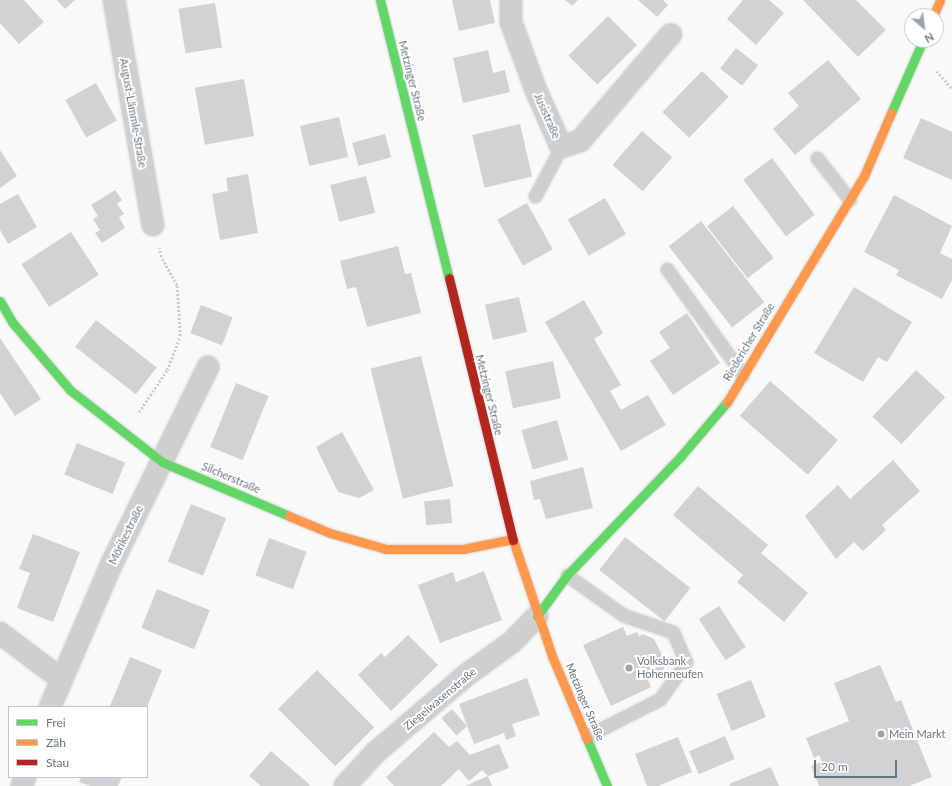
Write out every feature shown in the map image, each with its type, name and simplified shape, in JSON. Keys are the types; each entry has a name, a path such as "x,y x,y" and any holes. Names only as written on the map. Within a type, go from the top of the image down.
{"street":[{"name":"August-Lämmle-Straße","path":"114,0 153,225"},
{"name":"Metzinger Straße","path":"380,0 513,539 537,616 607,786"},
{"name":"Jusistraße","path":"511,0 511,22 535,88 561,147 580,141 671,34"},
{"name":"Riedericher Straße","path":"537,616 567,575 691,445 723,408 864,176 920,48"},
{"name":"Silcherstraße","path":"0,301 12,322 70,390 143,444 162,462 330,533 386,549 463,549 513,539"},
{"name":"Mörikestraße","path":"50,706 113,561 208,366"},
{"name":"Ziegelwasenstraße","path":"345,786 375,753 466,676 512,642 537,616"},
{"path":"0,633 61,679"}],"lane":[{"path":"535,196 561,147"},
{"path":"817,158 850,200"},
{"path":"667,269 743,375"},
{"path":"567,575 623,615 673,632 686,662 660,699 587,736"}],"path":[{"path":"143,444 149,426 138,413 167,370 180,336 178,284 161,257 153,225"}],"building":[{"path":"0,0 24,0 44,22 19,44 0,23"},
{"path":"57,0 75,0 65,9"},
{"path":"452,0 490,0 495,23 459,31"},
{"path":"565,0 578,0 572,6"},
{"path":"638,0 663,0 668,5 657,17"},
{"path":"743,0 769,0 784,13 756,45 727,19"},
{"path":"803,0 856,0 886,30 858,57"},
{"path":"215,3 222,47 185,53 178,9"},
{"path":"608,16 637,45 597,85 568,56"},
{"path":"736,48 758,65 742,86 720,68"},
{"path":"488,50 493,73 505,70 510,92 463,103 453,58"},
{"path":"828,60 861,99 795,155 773,129 799,106 788,93"},
{"path":"702,71 729,97 689,138 662,112"},
{"path":"244,79 254,136 205,145 195,88"},
{"path":"96,83 117,121 86,138 65,100"},
{"path":"339,117 348,157 309,166 300,126"},
{"path":"921,118 952,132 952,180 903,158"},
{"path":"520,124 532,177 484,188 472,135"},
{"path":"642,131 672,157 643,191 612,165"},
{"path":"385,134 391,157 358,166 352,143"},
{"path":"0,150 17,176 0,188"},
{"path":"772,158 815,215 786,236 743,180"},
{"path":"248,174 258,233 220,240 212,194 228,191 226,178"},
{"path":"366,176 375,213 339,222 330,185"},
{"path":"115,190 122,200 117,204 124,214 119,217 125,228 102,243 95,233 100,230 93,219 98,216 91,205"},
{"path":"18,194 37,227 8,244 0,230 0,204"},
{"path":"894,195 952,226 940,253 952,259 952,280 942,299 896,275 899,270 864,252"},
{"path":"605,198 626,234 589,256 568,220"},
{"path":"527,203 553,249 523,266 497,219"},
{"path":"733,206 774,258 748,278 707,226"},
{"path":"701,221 764,302 732,327 669,246"},
{"path":"71,232 99,275 49,307 22,264"},
{"path":"398,246 405,274 411,273 421,313 367,327 356,287 347,289 340,261"},
{"path":"854,287 912,322 887,362 878,357 863,382 814,353"},
{"path":"519,297 527,332 493,340 485,305"},
{"path":"584,300 603,333 594,339 621,385 610,391 621,410 648,395 666,425 621,451 545,322"},
{"path":"201,305 233,317 222,345 190,333"},
{"path":"687,313 720,363 673,395 650,361 670,348 659,332"},
{"path":"96,320 157,367 136,394 75,347"},
{"path":"0,338 41,399 15,416 0,393"},
{"path":"421,356 453,486 403,499 371,369"},
{"path":"553,361 561,398 513,408 505,371"},
{"path":"916,370 945,397 902,444 872,417"},
{"path":"770,381 838,440 808,475 740,416"},
{"path":"236,383 268,396 243,460 210,447"},
{"path":"557,420 568,459 533,470 521,430"},
{"path":"342,432 374,490 359,498 338,492 316,447"},
{"path":"77,443 125,462 112,494 64,475"},
{"path":"893,460 920,491 882,525 886,530 863,551 854,542 836,559 805,516 838,485 850,499"},
{"path":"583,467 593,508 546,519 540,499 534,500 530,481"},
{"path":"698,486 768,545 761,553 808,593 784,622 737,582 743,575 673,515"},
{"path":"450,499 452,523 426,525 424,501"},
{"path":"191,504 226,518 203,576 168,561"},
{"path":"33,534 80,552 53,622 17,608 30,573 19,569"},
{"path":"625,537 690,588 665,621 599,570"},
{"path":"269,538 307,552 293,589 255,576"},
{"path":"484,571 502,620 440,643 418,585 453,572 456,582"},
{"path":"157,589 210,610 194,649 141,628"},
{"path":"719,606 746,647 726,660 699,619"},
{"name":"Volksbank Hohenneufen","path":"623,627 627,636 637,632 639,636 643,634 654,639 666,663 662,673 648,680 651,687 611,706 583,645"},
{"path":"408,635 438,665 391,711 358,675 381,653 385,657"},
{"path":"130,657 162,670 147,706 110,706"},
{"path":"880,665 896,702 901,700 932,777 909,786 819,786 811,766 822,762 819,755 814,758 806,738 849,721 834,683"},
{"path":"317,670 374,727 335,766 278,709"},
{"path":"527,678 540,715 512,724 516,736 506,740 504,733 474,744 459,704"},
{"path":"751,680 766,717 732,731 717,694"},
{"path":"452,709 467,726 457,736 441,718"},
{"path":"434,732 449,747 457,741 470,755 499,744 509,768 488,776 482,770 469,781 459,769 441,786 394,786 386,777"},
{"path":"725,736 735,759 699,774 689,751"},
{"path":"678,737 692,772 658,786 647,786 635,754"},
{"path":"271,751 310,785 261,786 249,776"},
{"path":"771,767 779,786 730,786 729,784"},
{"path":"488,776 492,786 465,786"},
{"path":"81,778 122,778 118,786 90,786 79,782"}],"traffic: fast":[{"path":"380,0 449,278"},
{"path":"891,113 919,48"},
{"path":"0,301 12,322 70,390 162,462 289,516"},
{"path":"537,616 567,575 681,456 727,402"},
{"path":"587,739 607,786"}],"traffic: slow":[{"path":"936,8 940,0"},
{"path":"727,402 864,176 891,113"},
{"path":"289,516 330,533 386,549 463,549 513,539"},
{"path":"513,540 552,656 587,739"}],"traffic: jam":[{"path":"449,278 513,540"}],"place":[{"name":"Volksbank Hohenneufen","path":"629,668"},
{"name":"Mein Markt","path":"881,734"}]}
